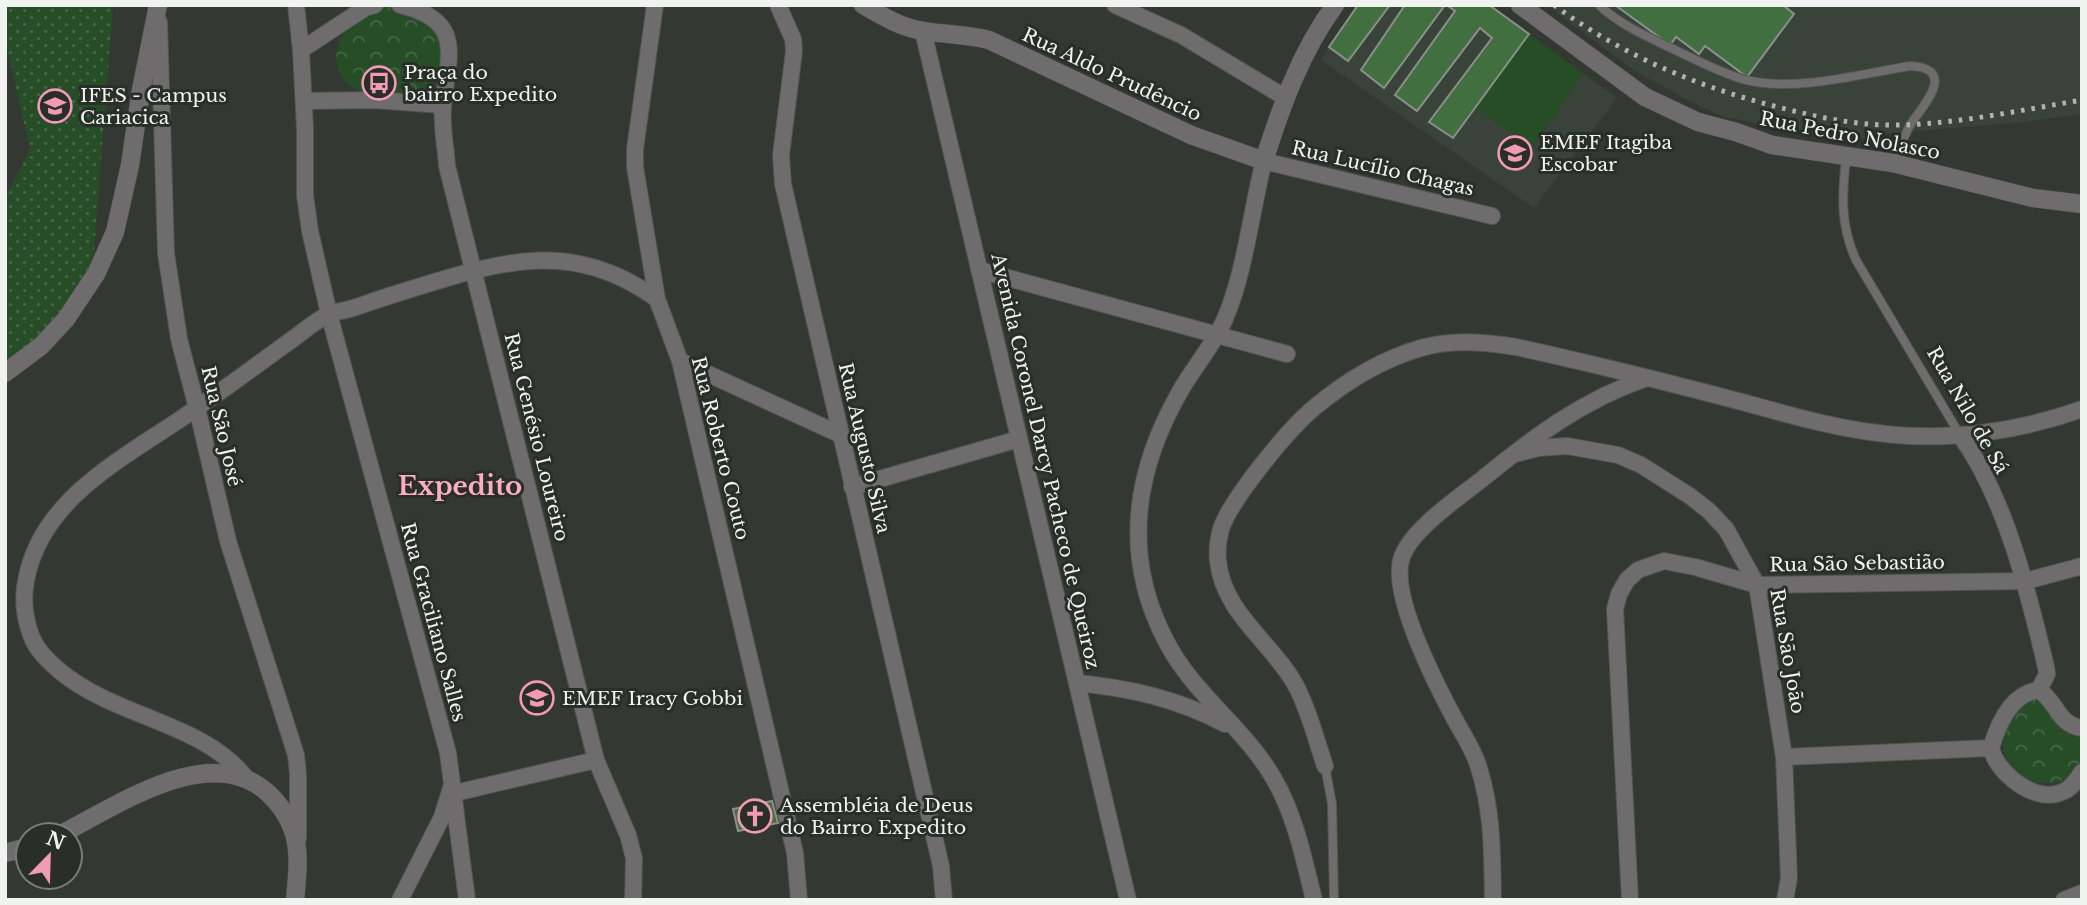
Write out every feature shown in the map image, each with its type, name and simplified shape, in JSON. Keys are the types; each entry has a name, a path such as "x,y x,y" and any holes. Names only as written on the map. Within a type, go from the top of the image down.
{"street":[{"path":"5,373 41,346 66,319 96,274 115,232 130,165 158,5"},
{"name":"Rua São José","path":"158,5 166,253 178,339 228,541 296,755 298,846"},
{"name":"Rua Graciliano Salles","path":"296,5 301,50 306,195 310,231 329,314 448,752 454,787 442,817 400,900"},
{"path":"301,50 365,8 374,5"},
{"name":"Rua Genésio Loureiro","path":"400,5 426,15 447,35 450,61 443,105 447,166 596,760 628,835 634,858 633,900"},
{"name":"Rua Roberto Couto","path":"655,5 635,149 635,167 657,299 680,361 795,853 799,900"},
{"name":"Rua Augusto Silva","path":"778,5 793,39 794,51 781,155 783,184 941,866 944,900"},
{"name":"Rua Aldo Prudêncio","path":"863,5 897,23 923,31 954,32 989,40 1191,135 1264,161"},
{"path":"1115,5 1181,35 1286,98"},
{"path":"1314,900 1287,807 1274,778 1244,739 1200,691 1166,642 1145,592 1139,561 1138,516 1154,448 1177,397 1216,335 1229,308 1264,161 1286,98 1306,54 1335,5"},
{"name":"Rua Pedro Nolasco","path":"1520,5 1645,97 1681,116 1772,145 1893,163 2034,198 2082,204"},
{"name":"Avenida Coronel Darcy Pacheco de Queiroz","path":"923,31 1077,683 1124,895"},
{"path":"304,101 374,100 443,105"},
{"name":"Rua Lucílio Chagas","path":"1264,161 1492,216"},
{"path":"295,900 298,846 285,813 267,793 246,778 236,764 201,740 105,701 75,684 47,661 33,639 26,617 23,593 36,547 59,512 89,482 329,314 474,269 519,262 570,261 613,272 657,299"},
{"path":"979,270 1287,354"},
{"path":"1325,766 1296,687 1235,608 1218,564 1218,545 1221,529 1229,512 1290,433 1313,408 1368,371 1422,348 1446,343 1472,342 1516,347 1858,430 1911,435 1960,435 2040,422 2082,410"},
{"path":"680,361 839,434"},
{"path":"1493,900 1492,822 1478,765 1411,626 1400,584 1399,568 1402,556 1422,530 1513,454 1569,413 1612,391 1647,378"},
{"name":"Rua Nilo de Sá","path":"1960,435 1975,458 2026,581 2047,674 2039,690"},
{"path":"852,486 1019,439"},
{"name":"Rua São João","path":"1513,454 1538,448 1567,446 1618,455 1641,465 1709,511 1726,529 1756,585 1784,757 1789,878 1785,900"},
{"name":"Rua São Sebastião","path":"1630,900 1615,609 1627,580 1638,570 1664,561 1756,585 2026,581 2082,566"},
{"path":"1077,683 1137,691 1173,701 1220,721 1244,739"},
{"path":"2082,728 2062,720 2047,695 2039,690 2029,691 2013,704 2000,724 1991,748 1992,754 2005,772 2036,792 2059,794 2069,789 2082,772"},
{"path":"1784,757 1991,748"},
{"path":"467,900 454,787 596,760"},
{"path":"84,823 164,783 193,775 220,774 246,778"},
{"path":"2064,900 2082,893"}],"lane":[{"path":"1599,5 1617,19 1654,40 1732,75 1764,83 1797,84 1910,66 1919,66 1929,71 1934,77 1935,87 1911,124 1893,163"},
{"name":"Rua Nilo de Sá","path":"1846,158 1843,200 1847,240 1856,260 1960,435"},
{"path":"1325,766 1332,804 1334,900"}],"shaded area":[{"name":"EMEF Itagiba Escobar","path":"1358,5 1489,5 1617,98 1534,208 1321,60"},
{"path":"1546,5 2082,5 2082,114 2015,123 1889,133 1853,140 1811,135 1722,116 1691,102 1635,71"}],"green space":[{"name":"IFES - Campus Cariacica","path":"5,5 113,5 94,251 85,278 55,326 5,366 5,199 30,149 5,40"},
{"path":"396,6 428,23 439,39 440,61 436,75 430,90 422,97 363,92 348,83 338,68 337,50 344,33 351,25 372,11"},
{"path":"1529,34 1583,73 1532,149 1476,108"},
{"path":"2039,699 2060,729 2072,735 2082,735 2080,766 2061,781 2050,783 2027,779 2009,764 2004,754 2004,735 2013,716 2024,704"}],"building":[{"path":"1358,5 1390,5 1348,61 1329,47"},
{"path":"1405,5 1445,5 1384,88 1361,70"},
{"path":"1447,5 1489,5 1529,34 1453,138 1429,122 1492,38 1480,28 1417,111 1395,95 1455,11"},
{"path":"1615,5 1783,5 1794,14 1747,77 1705,46 1699,54 1676,37 1670,45"},
{"name":"Assembléia de Deus do Bairro Expedito","path":"772,801 778,823 738,831 733,809"}],"railway":[{"path":"1554,5 1608,40 1665,69 1725,92 1829,119 1872,124 1924,124 1992,116 2082,100"}],"place":[{"name":"Praça do bairro Expedito","path":"379,83"},
{"name":"IFES - Campus Cariacica","path":"55,106"},
{"name":"EMEF Itagiba Escobar","path":"1515,153"},
{"name":"EMEF Iracy Gobbi","path":"537,698"},
{"name":"Assembléia de Deus do Bairro Expedito","path":"755,816"}],"district":[{"name":"Expedito","path":"460,486"}]}
